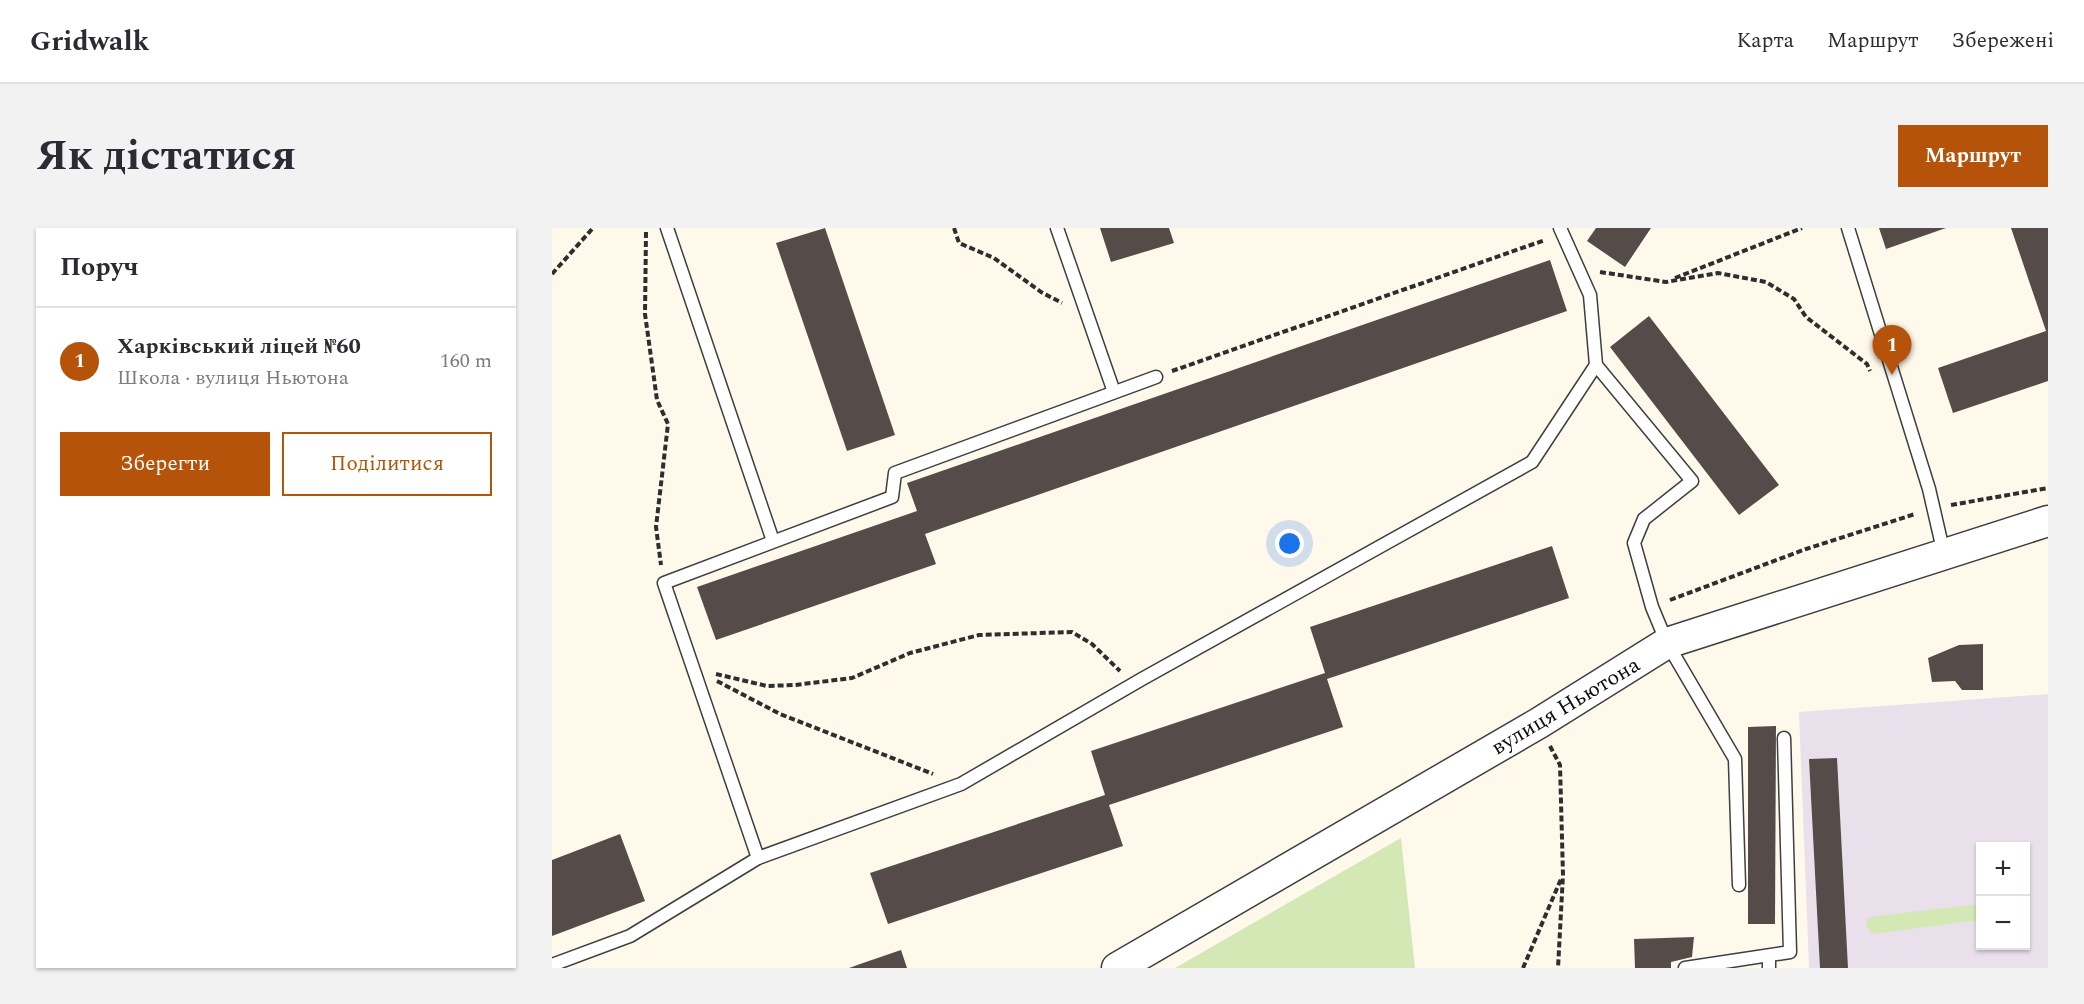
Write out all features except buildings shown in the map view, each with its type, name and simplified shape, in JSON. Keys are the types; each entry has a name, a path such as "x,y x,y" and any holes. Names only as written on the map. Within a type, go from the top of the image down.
{"street":[{"name":"вулиця Ньютона","path":"1117,968 1539,723 1667,643 2048,521"}],"lane":[{"path":"667,228 773,541"},
{"path":"1058,228 1114,392"},
{"path":"1848,228 1933,508 1944,554"},
{"path":"1561,231 1590,295 1596,365 1692,481 1644,519 1634,543 1652,607 1667,643 1735,759 1739,885"},
{"path":"552,965 630,936 758,858 961,784 1143,679 1532,462 1596,365"},
{"path":"758,858 664,583 892,497 894,473 1156,377"},
{"path":"1685,968 1769,962 1790,952 1784,738"}],"path":[{"path":"552,274 593,228"},
{"path":"647,228 645,314 657,400 668,424 656,527 664,583"},
{"path":"954,228 959,243 994,258 1041,292 1087,315"},
{"path":"1666,282 1802,228"},
{"path":"1156,377 1561,231"},
{"path":"1579,269 1666,282 1718,273 1766,282 1794,299 1806,317 1867,364 1872,374"},
{"path":"1652,607 1806,549 1933,508 2048,488"},
{"path":"692,669 766,686 795,685 852,678 910,653 979,635 1072,632 1092,644 1122,674 1143,679"},
{"path":"692,669 780,714 961,784"},
{"path":"1539,723 1560,765 1563,875 1558,968"},
{"path":"1523,968 1563,875"}],"shaded area":[{"path":"2048,694 2048,968 1809,968 1799,712"}],"green space":[{"path":"1401,838 1415,968 1175,968"},
{"path":"1976,904 1976,921 1872,934 1866,926 1868,917"}],"place":[{"name":"Харківський ліцей №60","path":"1892,375"}]}
